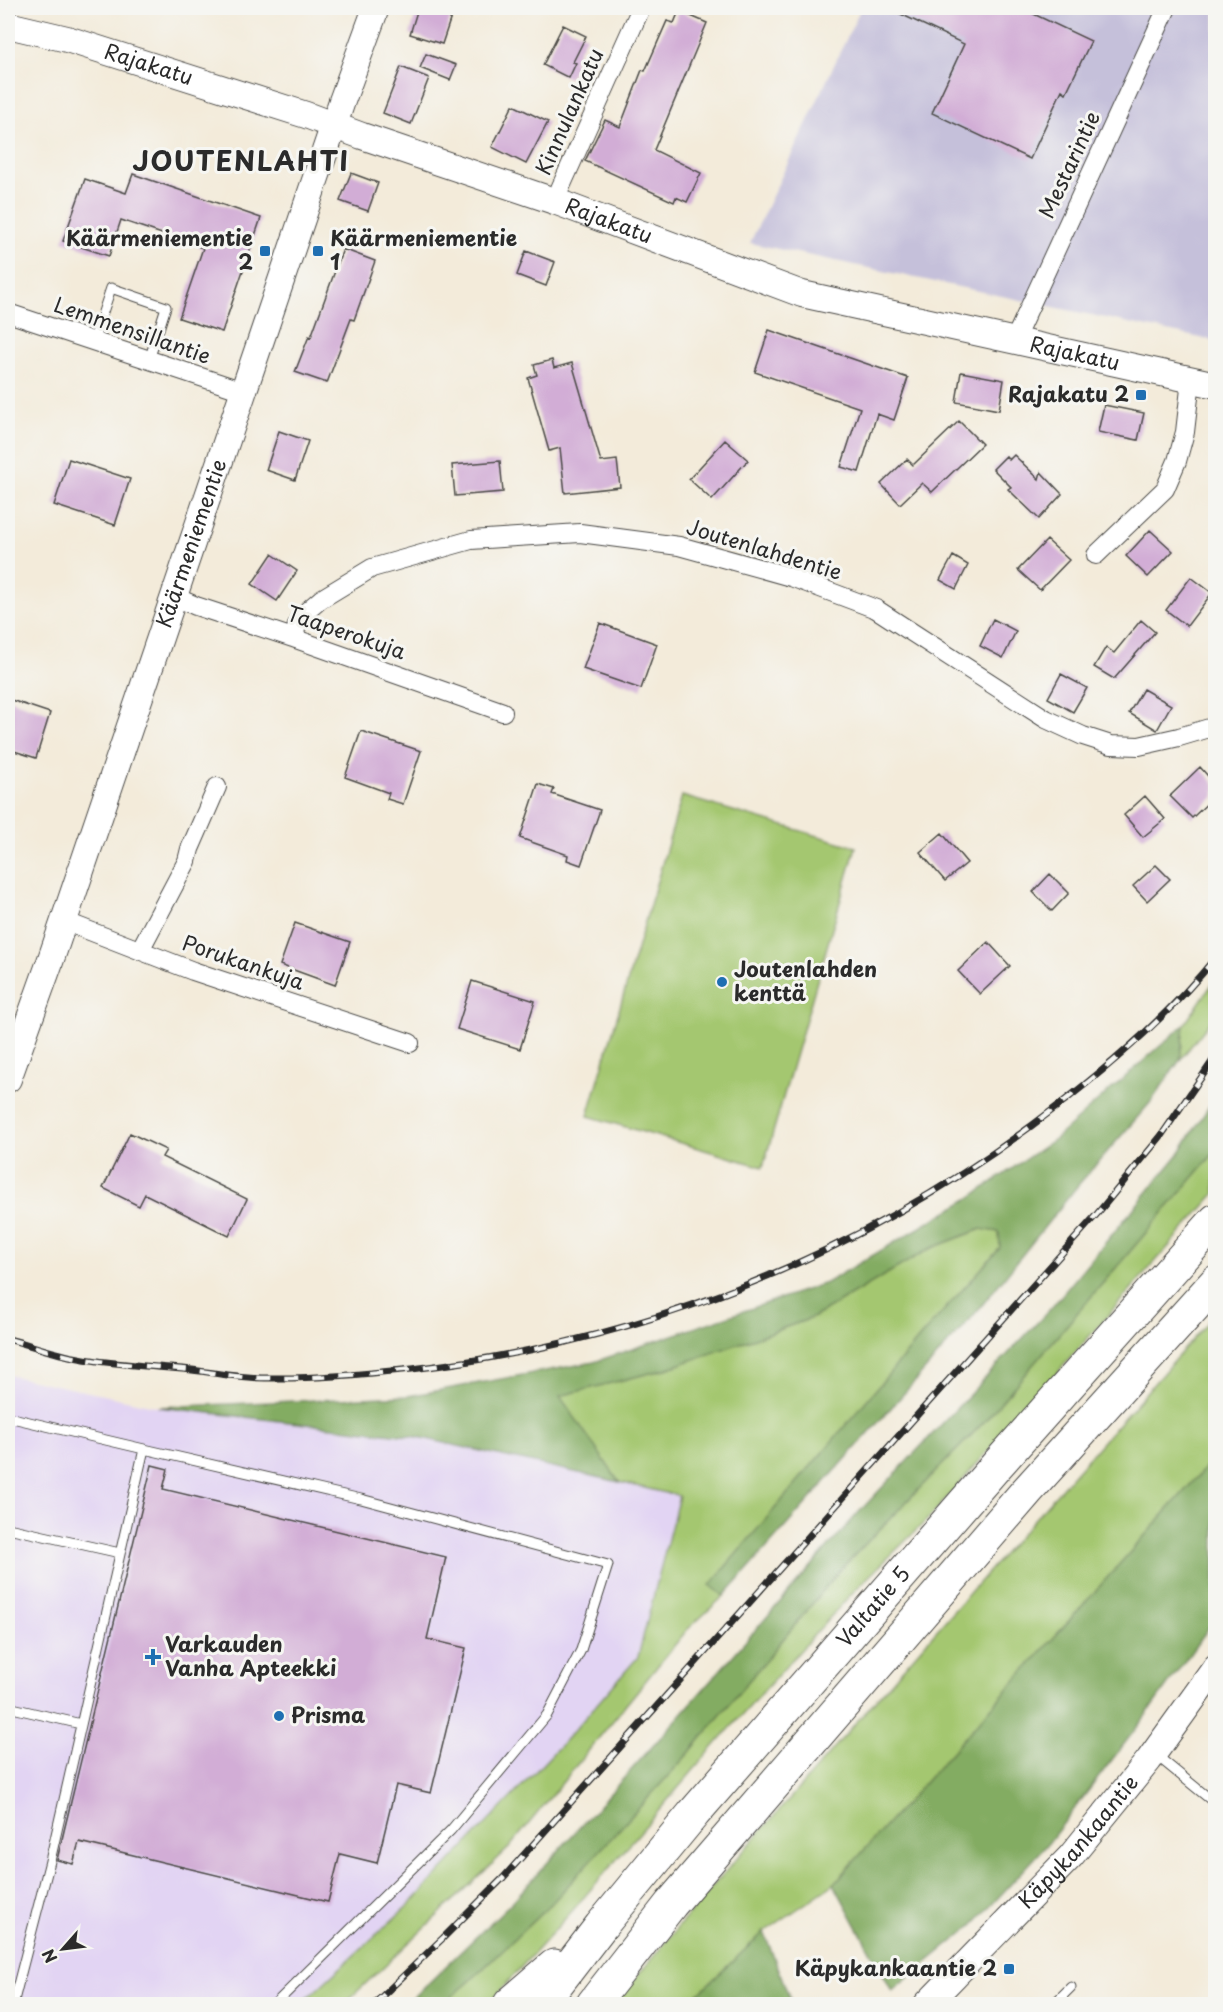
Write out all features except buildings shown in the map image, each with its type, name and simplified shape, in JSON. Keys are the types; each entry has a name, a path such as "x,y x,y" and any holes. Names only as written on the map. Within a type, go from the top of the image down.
{"highway":[{"name":"Valtatie 5","path":"541,2004 601,1926 702,1804 997,1465 1215,1220"},
{"name":"Valtatie 5","path":"593,2004 671,1905 1027,1491 1215,1282"},
{"path":"510,2004 601,1926"}],"street":[{"name":"Käärmeniementie","path":"8,1079 375,8"},
{"name":"Kinnulankatu","path":"557,202 641,8"},
{"name":"Mestarintie","path":"1014,341 1167,8"},
{"name":"Rajakatu","path":"8,25 67,39 334,126 557,202 802,294 1203,382"},
{"name":"Lemmensillantie","path":"8,313 243,391"},
{"path":"1096,555 1165,489 1177,461 1203,382"},
{"name":"Joutenlahdentie","path":"292,638 300,617 321,599 372,568 471,540 580,533 679,546 791,577 876,609 1046,719 1083,736 1111,745 1139,746 1215,726"},
{"name":"Taaperokuja","path":"173,596 196,606 503,712"},
{"path":"140,950 187,861 217,787"},
{"name":"Porukankuja","path":"64,921 193,971 410,1044"},
{"name":"Käpykankaantie","path":"937,2001 1071,1856 1154,1754 1215,1667"}],"lane":[{"path":"93,342 111,288 166,307 149,360"},
{"path":"8,1417 361,1499 608,1566 582,1650 547,1715 451,1830 275,2004"},
{"path":"12,2003 50,1861 144,1449"},
{"path":"8,1528 120,1553"},
{"path":"8,1707 81,1724"},
{"path":"1154,1754 1215,1804"},
{"path":"1054,2004 1071,1987"}],"shaded area":[{"path":"861,8 1215,8 1215,341 750,243"},
{"path":"8,1375 159,1407 418,1437 679,1496 638,1657 570,1735 415,1899 301,2004 8,2004"}],"green space":[{"name":"Joutenlahden kenttä","path":"682,796 856,847 763,1167 588,1116"},
{"path":"1215,980 1215,1016 1180,1060 1184,1025"},
{"path":"1184,1025 1180,1060 1150,1103 1079,1184 979,1309 724,1596 710,1585 922,1335 1000,1248 999,1232 981,1229 929,1249 812,1318 666,1369 560,1396 619,1482 418,1437 159,1407 408,1396 594,1362 826,1283 968,1199 1056,1138"},
{"path":"1215,1097 1215,1152 984,1422 841,1569 689,1753 551,1904 443,2004 407,2004 513,1901 860,1511 1052,1307 1178,1155"},
{"path":"1215,1152 1215,1194 931,1516 852,1593 488,2004 443,2004 551,1904 689,1753 841,1569 984,1422"},
{"path":"982,1229 999,1232 1000,1248 922,1335 711,1585 724,1596 687,1630 509,1848 344,2004 301,2004 415,1899 570,1735 638,1657 679,1496 619,1482 559,1396 666,1369 812,1318 929,1249"},
{"path":"1215,1314 1215,1457 834,1884 764,1932 687,2004 615,2004 719,1879"},
{"path":"1215,1457 1215,1619 1141,1722 1046,1846 973,1925 892,1991 834,1884"},
{"path":"764,1932 792,2004 687,2004"}],"railway":[{"path":"8,1339 61,1354 107,1362 247,1377 302,1378 412,1369 499,1356 585,1337 669,1313 752,1283 831,1247 909,1206 983,1160 1055,1108 1119,1056 1179,999 1216,957"},
{"path":"374,2004 503,1878 1097,1214 1161,1136 1216,1056"}],"place":[{"name":"Käärmeniementie 2","path":"265,251"},
{"name":"Käärmeniementie 1","path":"318,251"},
{"name":"Rajakatu 2","path":"1141,395"},
{"name":"Joutenlahden kenttä","path":"722,982"},
{"name":"Varkauden Vanha Apteekki","path":"153,1657"},
{"name":"Prisma","path":"279,1716"},
{"name":"Käpykankaantie 2","path":"1009,1969"}],"district":[{"name":"JOUTENLAHTI","path":"241,162"}]}
